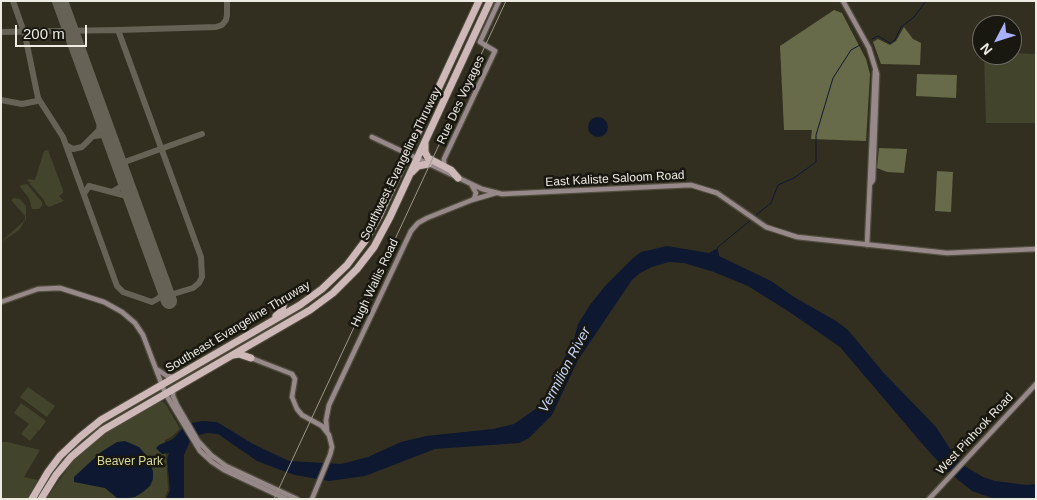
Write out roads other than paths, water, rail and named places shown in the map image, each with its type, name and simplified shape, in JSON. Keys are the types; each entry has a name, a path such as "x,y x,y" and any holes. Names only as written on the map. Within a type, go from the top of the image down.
{"highway":[{"name":"Southeast Evangeline Thruway","path":"32,499 52,466 80,437 109,415 263,327 282,322 289,312 322,289 352,258 373,227 412,157 432,104 479,1"},
{"name":"Southwest Evangeline Thruway","path":"224,359 282,322 324,300 357,269 378,240 409,175 412,157 425,140 490,1"},
{"path":"469,23 467,35 480,42"},
{"path":"477,30 477,37 480,42"},
{"path":"425,140 426,155 442,163 458,178"},
{"path":"403,188 418,166 428,164"},
{"path":"263,327 281,312 284,302 289,312"},
{"path":"248,345 245,353 251,358"},
{"path":"224,359 237,354 251,358"},
{"name":"Southeast Evangeline Thruway","path":"165,393 224,359"},
{"path":"41,499 64,465 90,440 103,430 165,393"}],"street":[{"path":"480,42 499,1"},
{"path":"843,1 869,48 878,80 873,180 871,183 867,245"},
{"name":"Rue Des Voyages","path":"442,163 495,50 480,42"},
{"name":"East Kaliste Saloom Road","path":"372,137 458,178 496,193 520,195 691,185 717,193 758,222 776,231 797,237 952,254 1036,249"},
{"path":"470,183 476,193 476,197 472,200"},
{"name":"Hugh Wallis Road","path":"312,499 328,460 331,443 327,432 326,419 330,405 411,231 423,220 472,200 496,193"},
{"path":"1,302 38,289 58,288 71,290 104,302 123,312 135,323 143,335 165,393 201,449 212,462 297,499"},
{"path":"251,358 292,374 295,379 292,393 295,406 302,415 319,424 327,432"},
{"path":"156,369 167,376 176,376"},
{"name":"West Pinhook Road","path":"929,499 1036,384"},
{"path":"175,387 172,396 182,418"},
{"path":"319,424 323,423 326,419"},
{"path":"237,473 286,499"}],"water":[{"path":"598,117 605,120 608,127 605,134 598,137 591,134 588,127 591,120"},
{"name":"Vermilion River","path":"667,246 709,253 716,249 719,256 771,281 794,297 836,321 848,330 882,371 936,427 956,458 966,467 983,477 995,481 1027,485 1036,484 1036,499 995,499 972,491 945,469 840,347 748,286 714,272 684,263 669,262 652,267 640,273 632,280 578,360 552,415 529,438 519,443 435,449 365,476 329,481 295,475 257,461 218,434 207,433 199,435 190,441 184,455 184,498 166,499 170,490 167,459 169,453 162,454 156,448 173,439 183,428 192,423 202,421 217,422 253,444 289,461 341,464 368,457 401,442 426,436 493,429 514,424 537,408 546,395 574,339 578,324 605,286 641,252"},
{"path":"125,441 139,447 146,455 153,471 153,479 150,486 143,492 135,497 118,499 105,488 74,482 74,477 101,452 117,442"}],"waterway":[{"path":"872,39 878,36 890,43 895,40 901,27 914,17 926,1"},
{"path":"755,216 771,203 778,185 794,178 816,162 816,135 833,78 851,50 860,45"},
{"path":"717,251 718,247 752,219"}],"railway":[{"path":"274,499 506,1"}],"park label":[{"name":"Beaver Park","path":"130,462"}]}
